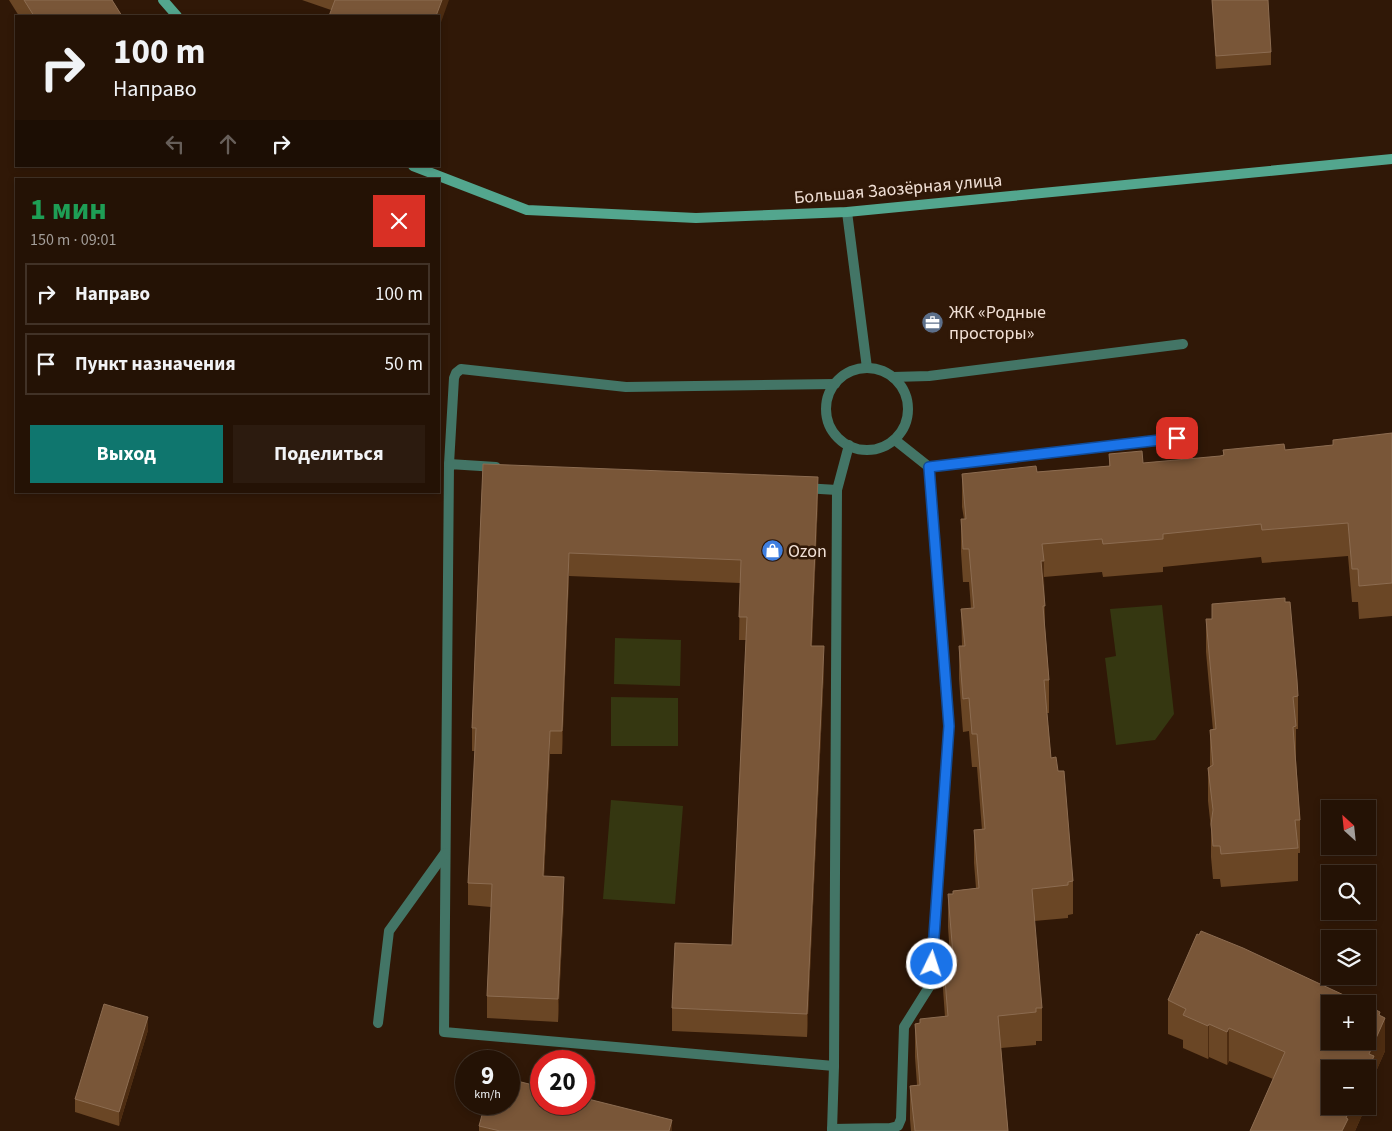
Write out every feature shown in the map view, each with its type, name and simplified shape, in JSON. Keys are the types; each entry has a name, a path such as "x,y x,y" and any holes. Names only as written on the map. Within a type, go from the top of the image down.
{"street":[{"path":"163,0 176,15"},
{"name":"Большая Заозёрная улица","path":"416,167 527,210 696,218 847,212 1392,159"},
{"path":"847,212 867,368"},
{"path":"893,377 930,376 1183,344"},
{"path":"867,368 881,370 893,377 902,388 907,401 908,415 903,428 895,440 883,448 857,450 835,436 828,424 826,412 827,398 832,386 841,377 853,370 867,368"},
{"path":"834,1066 444,1032 449,464 454,378 456,373 461,369 626,387 835,384"},
{"path":"895,440 929,467 1177,438"},
{"path":"849,445 838,490 832,1130 890,1128 898,1126 901,1119 904,1027 931,984 949,726 929,467"},
{"path":"449,464 508,468"},
{"path":"798,487 838,490"},
{"path":"378,1023 389,931 446,853"}],"green space":[{"path":"1162,605 1174,714 1155,740 1116,745 1105,658 1116,656 1110,609"},
{"path":"615,638 681,640 680,686 614,684"},
{"path":"611,697 678,698 678,746 611,746"},
{"path":"611,800 683,806 675,904 603,899"}],"building":[{"path":"24,0 112,0 121,15 33,15"},
{"path":"335,0 442,0 436,15 329,15"},
{"path":"1212,0 1268,0 1271,52 1216,56"},
{"path":"1392,433 1392,583 1359,586 1358,569 1352,569 1348,523 1262,530 1261,524 1163,534 1163,539 1103,544 1102,539 1042,544 1044,561 1041,561 1045,606 1043,606 1049,680 1044,680 1051,758 1056,757 1058,771 1064,771 1073,881 1068,882 1068,885 1032,889 1042,1008 1036,1008 1036,1012 998,1016 1008,1131 915,1131 910,1086 920,1085 915,1024 920,1023 920,1019 948,1016 943,956 953,955 948,894 953,894 953,891 979,888 974,830 985,829 977,734 972,734 969,698 963,699 959,646 965,646 961,609 974,608 969,549 963,549 961,519 966,519 962,474 1036,466 1037,472 1110,466 1109,454 1142,451 1143,463 1220,456 1224,455 1223,450 1284,444 1285,450 1333,445 1333,440"},
{"path":"483,464 818,477 811,646 824,646 807,1014 672,1008 675,943 732,945 747,617 739,617 741,560 569,553 562,731 550,731 543,876 564,877 558,999 487,996 492,884 468,883 476,728 472,728"},
{"path":"1285,598 1285,602 1290,602 1298,696 1293,697 1296,726 1293,727 1300,820 1295,820 1298,848 1221,854 1220,846 1213,846 1211,824 1213,810 1208,768 1213,765 1210,730 1216,729 1206,619 1212,619 1212,604"},
{"path":"1201,931 1243,948 1344,995 1321,995 1321,1050 1371,1050 1369,1054 1374,1056 1372,1060 1321,1060 1321,1115 1347,1115 1346,1118 1348,1119 1342,1131 1250,1131 1285,1052 1229,1028 1227,1032 1183,1015 1186,1009 1168,1000 1197,934 1199,935"},
{"path":"104,1004 148,1017 119,1112 75,1099"},
{"path":"1376,1010 1380,1012 1379,1015 1385,1018 1376,1038"},
{"path":"520,1082 530,1084 530,1115 595,1115 595,1101 672,1120 669,1131 500,1131 479,1126 482,1115 520,1115"}],"place":[{"name":"ЖК «Родные просторы»","path":"933,322"},
{"name":"Ozon","path":"772,551"}],"route":[{"path":"932,964 949,726 929,467 1177,438"}]}
